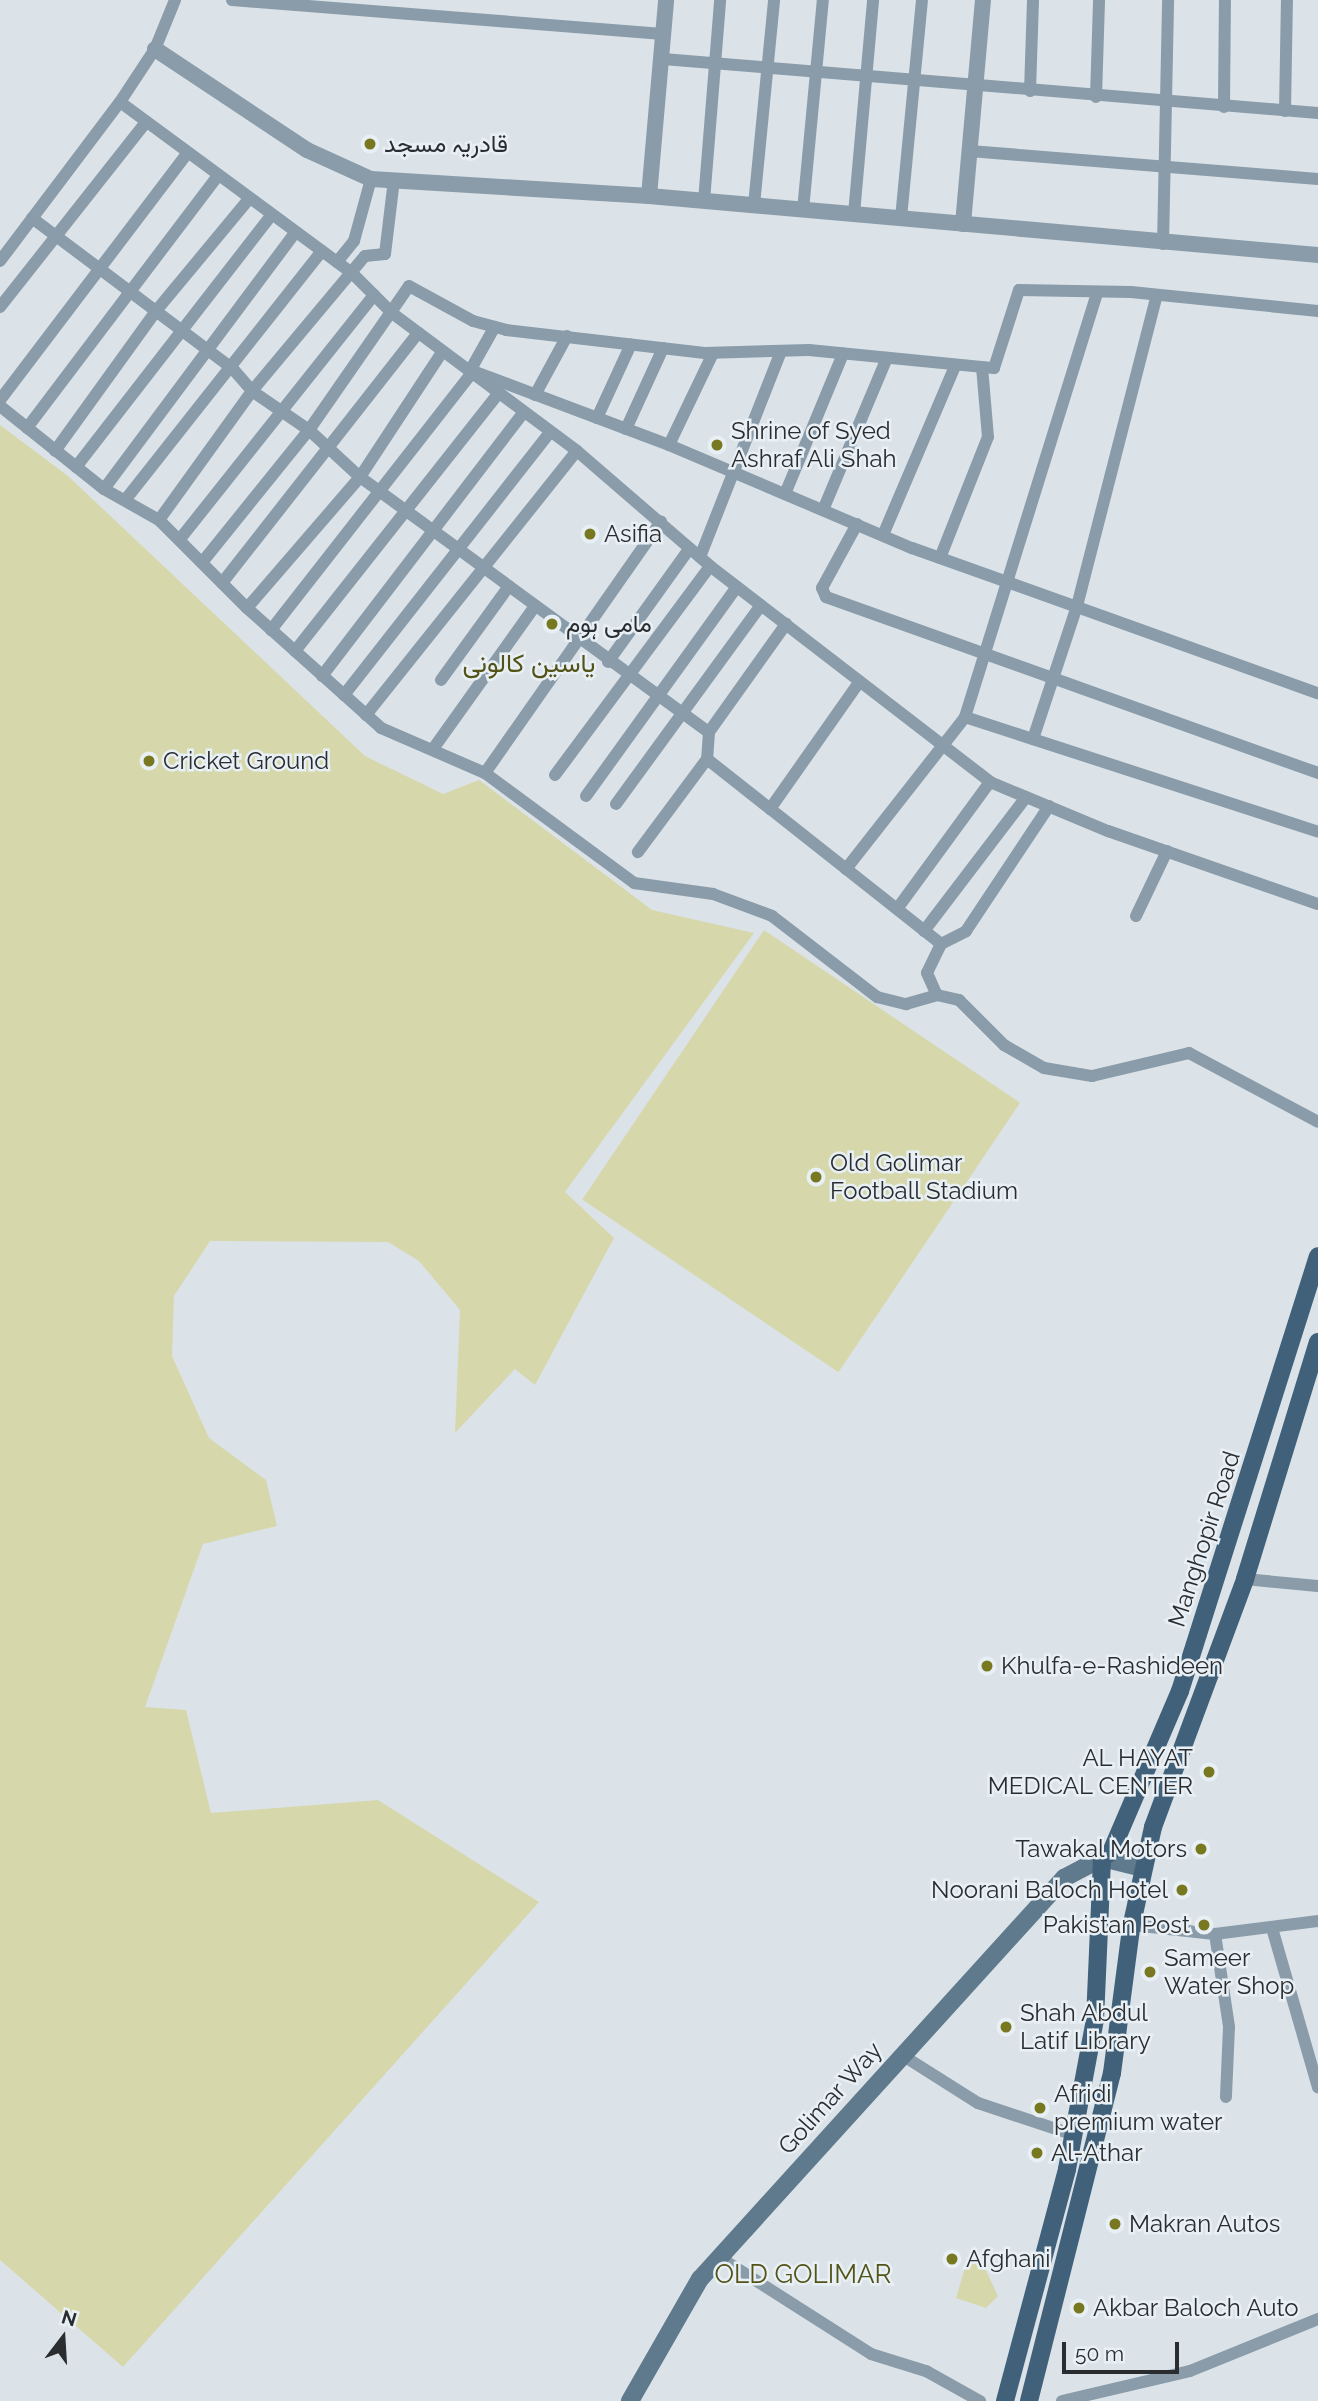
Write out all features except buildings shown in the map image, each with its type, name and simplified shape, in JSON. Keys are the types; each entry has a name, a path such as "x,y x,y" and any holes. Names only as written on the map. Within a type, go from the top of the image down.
{"main road":[{"name":"Manghopir Road","path":"1101,1858 1111,1852 1180,1691 1318,1256"},
{"name":"Manghopir Road","path":"1028,2401 1112,2073 1132,1925 1153,1827 1245,1579 1318,1342"},
{"path":"1006,2401 1074,2135 1095,2020 1101,1858 1143,1868"},
{"name":"Golimar Way","path":"630,2401 699,2279 1064,1878 1101,1858"}],"street":[{"path":"0,261 120,102 155,48 174,0"},
{"path":"232,0 663,34"},
{"path":"649,196 663,59 666,0"},
{"path":"704,201 720,0"},
{"path":"754,205 774,0"},
{"path":"803,210 823,0"},
{"path":"854,214 873,0"},
{"path":"901,218 922,0"},
{"path":"963,224 983,0"},
{"path":"1030,91 1033,0"},
{"path":"1096,97 1099,0"},
{"path":"1163,244 1168,0"},
{"path":"1224,107 1225,0"},
{"path":"1285,111 1287,0"},
{"path":"155,48 307,150 371,179 649,196 1163,244 1318,255"},
{"path":"663,59 1166,104 1318,113"},
{"path":"120,102 270,217 351,272 392,313 442,352 472,370 669,445 940,558 1318,693"},
{"path":"0,307 146,122"},
{"path":"970,151 1318,179"},
{"path":"0,400 187,154"},
{"path":"27,428 217,177"},
{"path":"337,262 354,241 371,179"},
{"path":"159,520 252,391 351,272 365,256 387,251 394,180"},
{"path":"55,451 156,311 248,200"},
{"path":"76,467 270,217"},
{"path":"32,218 156,311 181,333 233,369 252,391 309,430 327,451 377,490 461,547 628,677 709,732"},
{"path":"104,489 204,348 295,233"},
{"path":"126,499 233,369 322,251"},
{"path":"204,560 309,430 409,286 494,328 713,353 781,351 843,354 994,368 1019,290 1157,295 1318,311"},
{"path":"846,869 940,743 965,717 1097,292"},
{"path":"180,539 374,295"},
{"path":"1033,739 1077,606 1157,295"},
{"path":"271,630 472,370 494,328"},
{"path":"222,583 418,333"},
{"path":"535,395 567,336"},
{"path":"597,418 631,344"},
{"path":"626,429 663,348"},
{"path":"555,775 628,677 705,562 781,351"},
{"path":"247,608 360,477 442,352"},
{"path":"669,445 713,353"},
{"path":"785,494 843,354"},
{"path":"823,510 887,358"},
{"path":"883,535 956,366"},
{"path":"940,558 988,438 982,367"},
{"path":"472,370 523,413 577,451 705,562 990,782 1167,851 1318,904"},
{"path":"295,651 499,393"},
{"path":"0,406 104,489 159,520 204,560 247,608 381,728 485,773 634,883 713,894 772,916 877,997 906,1004 937,995 959,1000 1004,1045 1044,1068 1093,1076 1189,1053 1318,1122"},
{"path":"322,676 523,413"},
{"path":"344,695 550,432"},
{"path":"366,715 577,451"},
{"path":"485,773 576,638 661,522"},
{"path":"857,524 823,594 983,655 1318,772"},
{"path":"608,662 690,548"},
{"path":"441,680 509,586"},
{"path":"586,796 737,587"},
{"path":"616,804 761,605"},
{"path":"433,749 535,606"},
{"path":"638,852 707,759 709,732 786,624"},
{"path":"770,809 860,681"},
{"path":"965,717 1318,832"},
{"path":"707,759 941,944"},
{"path":"897,909 990,782"},
{"path":"924,931 1026,797"},
{"path":"937,995 927,974 941,944 966,931 1049,806"},
{"path":"1136,916 1167,851"},
{"path":"1245,1579 1318,1586"},
{"path":"1132,1925 1215,1934 1318,1921"},
{"path":"1272,1928 1318,2087"},
{"path":"1215,1934 1229,2027 1226,2097"},
{"path":"902,2055 978,2104 1074,2135"},
{"path":"719,2257 871,2354 926,2371 981,2401"},
{"path":"1062,2401 1190,2371 1318,2319"}],"green space":[{"path":"0,425 68,476 365,756 443,794 479,780 652,910 754,933 565,1192 614,1238 535,1385 515,1369 455,1433 460,1310 419,1261 388,1242 210,1241 174,1296 172,1356 209,1438 266,1480 277,1526 203,1544 145,1707 186,1710 211,1813 378,1800 539,1902 123,2367 0,2260"},
{"path":"764,930 1020,1103 838,1372 582,1199"},
{"path":"969,2254 981,2260 998,2296 986,2308 956,2298"}],"place":[{"name":"قادریہ مسجد","path":"370,144"},
{"name":"Shrine of Syed Ashraf Ali Shah","path":"717,445"},
{"name":"Asifia","path":"590,534"},
{"name":"مامی ہوم","path":"552,624"},
{"name":"Cricket Ground","path":"149,761"},
{"name":"Old Golimar Football Stadium","path":"816,1177"},
{"name":"Khulfa-e-Rashideen","path":"987,1666"},
{"name":"AL HAYAT MEDICAL CENTER","path":"1209,1772"},
{"name":"Tawakal Motors","path":"1201,1849"},
{"name":"Noorani Baloch Hotel","path":"1182,1890"},
{"name":"Pakistan Post","path":"1204,1925"},
{"name":"Sameer Water Shop","path":"1150,1972"},
{"name":"Shah Abdul Latif Library","path":"1006,2027"},
{"name":"Afridi premium water","path":"1040,2108"},
{"name":"Al-Athar","path":"1037,2153"},
{"name":"Makran Autos","path":"1115,2224"},
{"name":"Afghani","path":"952,2259"},
{"name":"Akbar Baloch Auto","path":"1079,2308"}],"district":[{"name":"یاسین کالونی","path":"529,664"},
{"name":"OLD GOLIMAR","path":"803,2275"}]}
